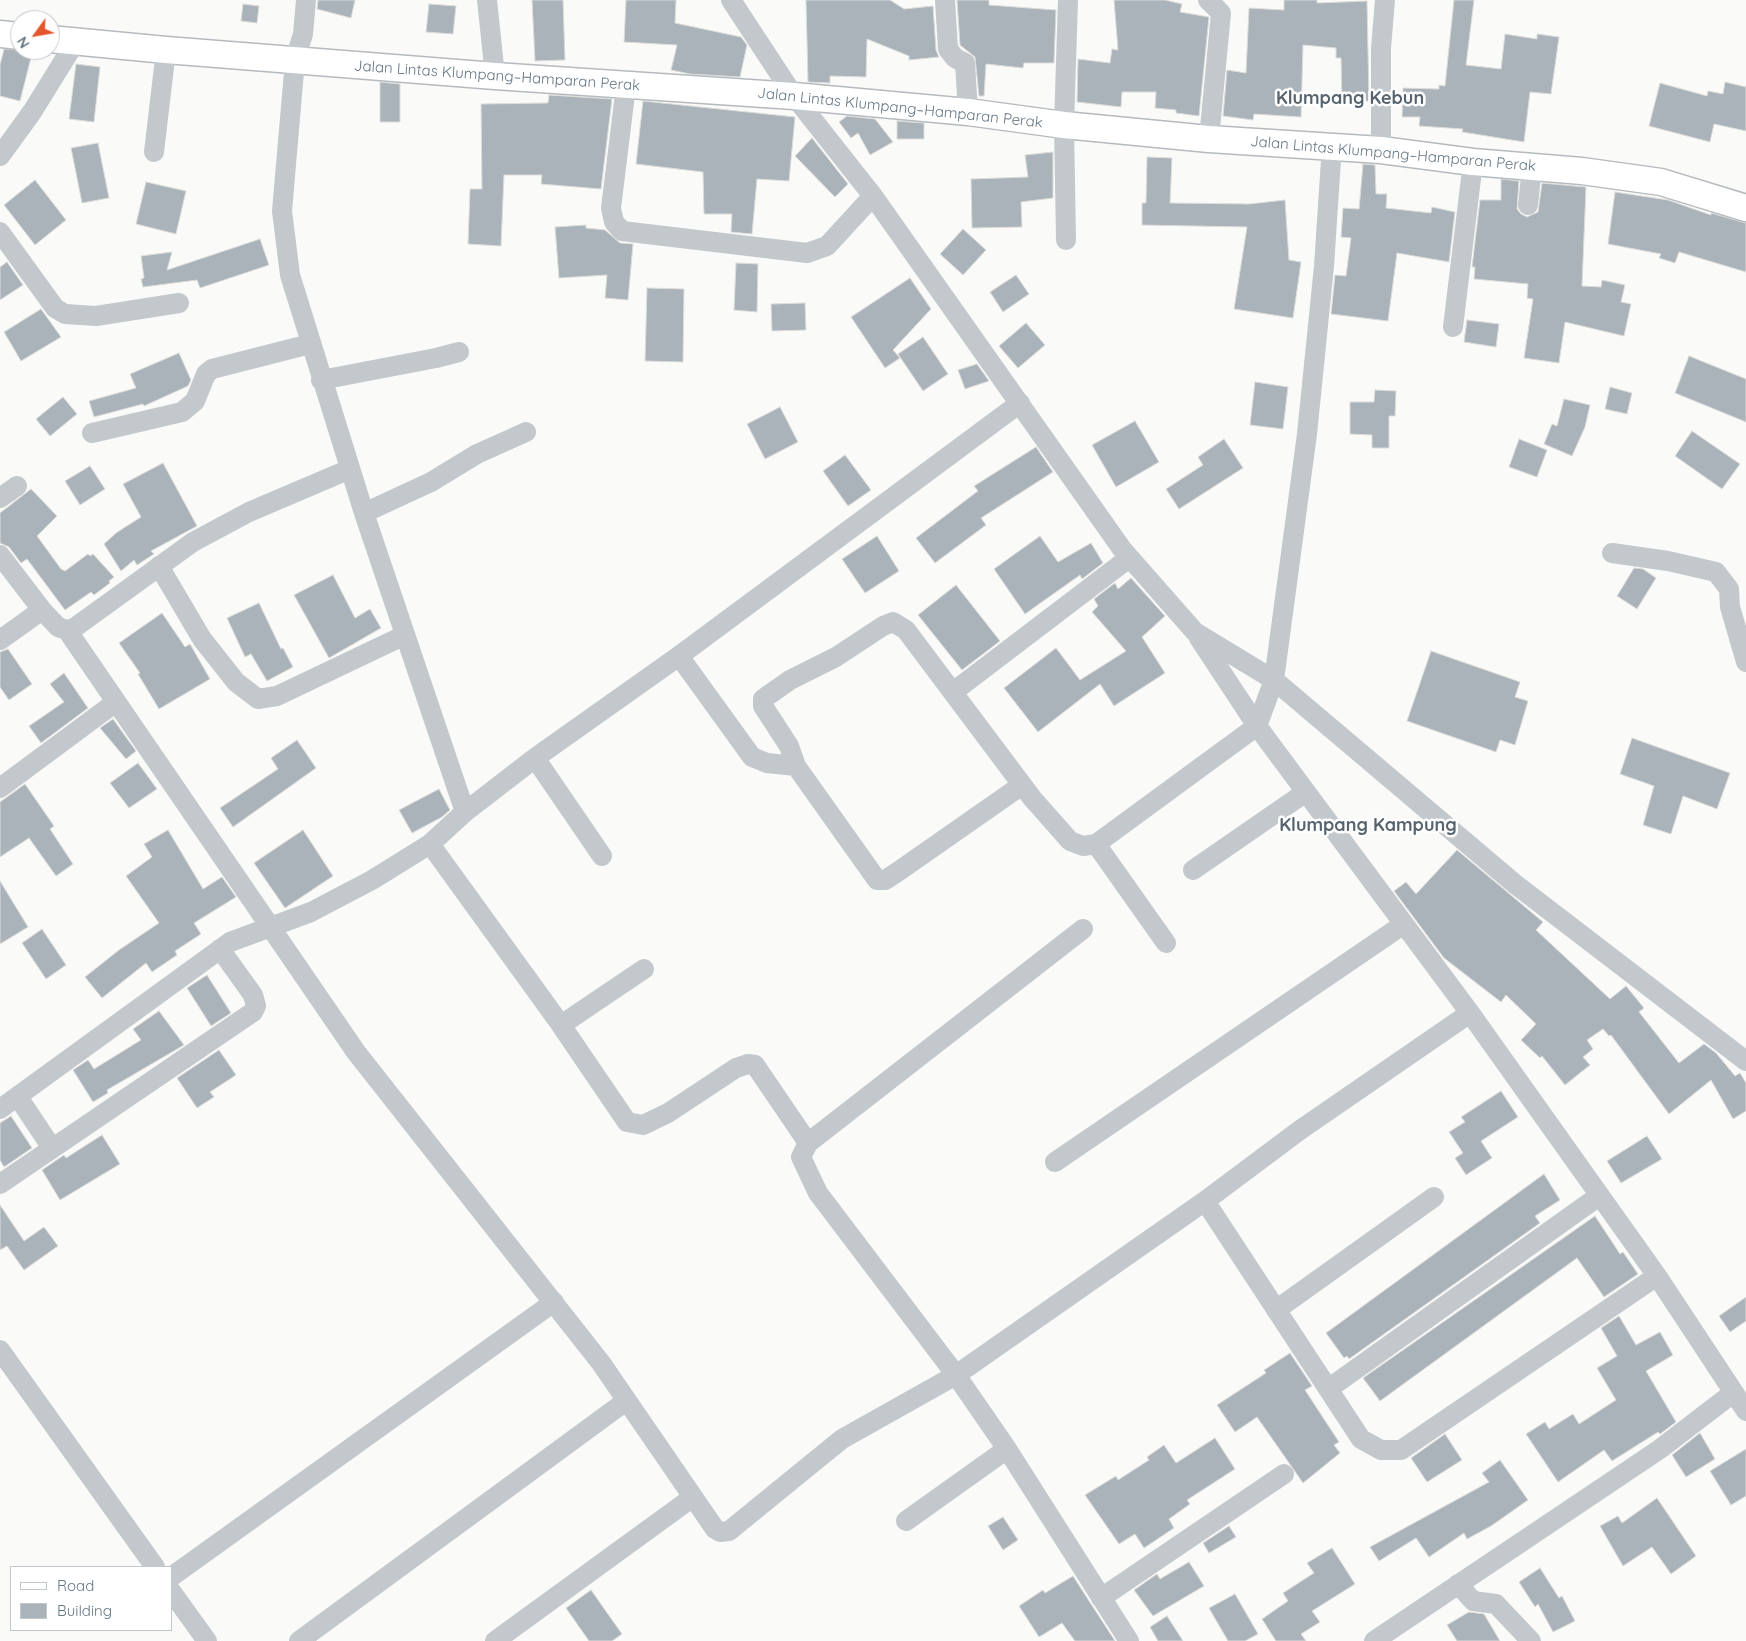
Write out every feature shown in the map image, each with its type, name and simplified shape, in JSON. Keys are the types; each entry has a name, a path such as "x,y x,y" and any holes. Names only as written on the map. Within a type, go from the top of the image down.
{"main road":[{"name":"Jalan Lintas Klumpang–Hamparan Perak","path":"60,40 166,50 626,86 794,96 968,112 1064,125 1209,138 1332,145 1473,162 1582,171 1660,182 1746,208"}],"street":[{"path":"306,0 303,34 295,60 282,211 290,275 321,380 364,513 465,812"},
{"path":"487,0 496,76"},
{"path":"731,0 794,96 873,196 1129,558 1196,632 1257,726 1470,1013 1658,1276 1733,1394 1746,1411"},
{"path":"945,0 948,49 955,58 965,63 968,112"},
{"path":"1066,240 1064,125 1068,0"},
{"path":"1208,0 1221,13 1209,138"},
{"path":"1381,150 1381,48 1384,0"},
{"path":"0,156 32,112 76,41"},
{"path":"154,152 166,50"},
{"path":"626,86 611,208 614,222 622,231 807,253 827,246 873,196"},
{"path":"1022,785 896,873 885,880 877,880 796,766 789,746 764,706 763,699 890,623 896,623 906,630 1022,785 1070,841 1083,846 1096,844 1257,726 1274,680 1315,363 1332,145"},
{"path":"1453,327 1473,162"},
{"path":"1528,205 1532,167"},
{"path":"0,232 54,308 65,314 96,316 179,304"},
{"path":"92,434 182,412 195,401 206,374 212,369 310,344"},
{"path":"321,380 459,352"},
{"path":"0,1109 220,948 230,942 311,912 372,880 430,844 465,812 535,758 679,656 1020,403"},
{"path":"364,513 431,482 477,454 526,432"},
{"path":"67,630 74,628 193,542 250,512 350,470"},
{"path":"0,498 17,486"},
{"path":"1612,553 1668,561 1716,572 1729,589 1730,607 1746,662"},
{"path":"0,555 42,610 58,626 67,630 356,1052 554,1302 715,1529 720,1532 729,1531 842,1438 956,1375 1205,1200 1300,1130 1470,1013"},
{"path":"953,692 1129,558"},
{"path":"159,566 202,639 236,682 258,699 277,696 405,635"},
{"path":"0,640 42,610"},
{"path":"1196,632 1274,680 1514,884 1746,1060"},
{"path":"679,656 752,758 767,763 796,766"},
{"path":"0,788 116,702"},
{"path":"535,758 602,856"},
{"path":"1192,870 1306,792"},
{"path":"430,844 561,1025 627,1122 643,1125 660,1117 736,1068 748,1064 755,1065 808,1143"},
{"path":"1096,844 1166,944"},
{"path":"1054,1162 1404,924"},
{"path":"1083,929 851,1112 808,1143 801,1157 818,1193 956,1375 1007,1449 1129,1641"},
{"path":"0,1184 253,1012 256,1006 253,995 220,948"},
{"path":"561,1025 644,970"},
{"path":"18,1097 52,1148"},
{"path":"1328,1389 1599,1196"},
{"path":"1276,1310 1434,1197"},
{"path":"1205,1200 1361,1438 1381,1450 1402,1450 1658,1276"},
{"path":"172,1576 554,1302"},
{"path":"0,1350 154,1566"},
{"path":"1374,1641 1660,1449 1733,1394"},
{"path":"300,1641 626,1401"},
{"path":"906,1521 1007,1449"},
{"path":"1101,1598 1284,1474"},
{"path":"495,1641 693,1497"},
{"path":"1458,1584 1472,1601 1496,1604 1531,1641"},
{"path":"172,1592 207,1641"}],"building":[{"path":"318,0 355,0 351,18 317,9"},
{"path":"532,0 563,0 565,60 535,61"},
{"path":"626,0 676,0 675,23 741,37 747,45 740,77 690,74 671,70 677,45 624,42"},
{"path":"806,0 890,0 904,9 933,6 936,50 939,57 909,60 909,56 867,39 866,77 830,76 830,83 808,82"},
{"path":"957,0 989,0 989,5 1056,10 1054,63 1024,63 1023,68 986,64 984,96 979,96 975,57 960,45"},
{"path":"1114,0 1165,0 1182,4 1180,12 1209,17 1199,116 1176,113 1176,110 1155,108 1156,92 1122,92 1121,107 1077,102 1078,59 1110,63 1112,49 1118,50"},
{"path":"1284,0 1317,0 1317,3 1367,1 1369,101 1342,102 1341,58 1336,58 1336,48 1303,45 1301,117 1254,114 1253,120 1223,116 1227,70 1246,73 1249,8 1284,10"},
{"path":"1454,0 1474,0 1466,65 1501,69 1505,34 1537,39 1537,34 1559,37 1551,94 1530,92 1524,142 1462,132 1463,129 1419,126 1420,117 1402,117 1403,88 1439,89 1439,85 1445,86"},
{"path":"243,4 259,6 257,23 241,21"},
{"path":"429,4 456,6 453,34 426,32"},
{"path":"4,49 10,49 10,60 30,60 20,101 0,96 0,65"},
{"path":"76,64 100,67 94,122 69,119"},
{"path":"380,82 400,84 400,122 380,122"},
{"path":"1725,82 1746,87 1746,131 1714,124 1710,142 1649,126 1660,83 1707,96 1708,91 1723,94"},
{"path":"549,95 612,99 601,189 541,184 542,175 504,175 501,246 468,244 470,189 482,189 481,104 548,103"},
{"path":"643,101 795,117 789,181 757,179 752,234 731,232 732,214 704,214 703,172 636,164"},
{"path":"847,116 875,119 893,142 870,155 858,133 851,138 839,122"},
{"path":"897,121 924,123 924,139 897,139"},
{"path":"812,138 848,184 835,197 795,156"},
{"path":"98,143 109,198 82,203 71,148"},
{"path":"1053,152 1053,198 1021,202 1022,227 972,228 971,179 1028,177 1025,155"},
{"path":"1147,157 1172,158 1170,203 1249,204 1285,200 1289,260 1301,262 1293,318 1234,309 1247,227 1142,225 1142,203 1146,203"},
{"path":"1363,164 1375,165 1376,194 1387,194 1386,208 1431,213 1432,207 1455,212 1449,262 1397,253 1388,321 1331,314 1335,275 1346,276 1351,238 1341,237 1343,208 1359,209"},
{"path":"1501,179 1519,181 1517,209 1527,217 1538,212 1542,183 1586,187 1582,286 1601,287 1602,280 1625,285 1621,302 1631,304 1624,336 1565,322 1559,363 1524,358 1533,299 1527,298 1528,284 1474,279 1475,267 1472,267 1480,200 1501,200"},
{"path":"35,180 66,220 35,245 4,205"},
{"path":"146,182 186,191 176,234 136,224"},
{"path":"1615,192 1668,200 1711,215 1711,213 1746,223 1746,272 1679,252 1675,263 1659,258 1661,254 1608,244"},
{"path":"586,225 586,228 605,230 620,243 633,244 628,300 605,298 607,275 559,278 555,227"},
{"path":"963,229 986,250 963,275 940,254"},
{"path":"260,239 269,265 200,288 197,280 143,287 141,279 144,278 141,256 172,252 167,270"},
{"path":"7,262 23,285 0,300 0,267"},
{"path":"736,263 758,264 757,312 734,310"},
{"path":"1016,275 1029,294 1003,312 990,292"},
{"path":"910,278 931,309 893,350 900,358 885,368 851,317"},
{"path":"647,288 684,289 683,362 645,361"},
{"path":"805,303 806,330 772,331 771,304"},
{"path":"41,309 61,337 21,361 4,332"},
{"path":"1467,320 1499,324 1496,347 1464,342"},
{"path":"1026,323 1045,345 1018,368 999,346"},
{"path":"923,337 948,374 923,391 898,354"},
{"path":"179,353 191,380 188,386 144,406 143,404 94,417 89,401 136,388 130,374"},
{"path":"1689,356 1746,379 1746,422 1675,393"},
{"path":"977,364 989,381 965,389 958,370"},
{"path":"1255,382 1288,387 1283,429 1250,425"},
{"path":"1610,387 1632,393 1627,414 1605,409"},
{"path":"1375,390 1396,391 1395,416 1389,416 1389,448 1372,448 1372,435 1350,434 1350,402 1374,402"},
{"path":"63,397 77,414 50,436 36,419"},
{"path":"1564,399 1590,405 1585,427 1572,456 1544,444 1552,424 1557,426"},
{"path":"780,407 798,442 765,459 747,424"},
{"path":"1135,421 1159,462 1116,487 1092,445"},
{"path":"1692,431 1740,464 1722,489 1675,456"},
{"path":"1224,439 1243,468 1179,509 1166,489 1203,465 1198,457"},
{"path":"1519,439 1547,450 1537,477 1509,467"},
{"path":"1036,447 1053,472 981,518 986,525 935,563 916,538 978,491 974,486"},
{"path":"845,455 871,490 848,506 823,471"},
{"path":"163,463 197,526 151,551 154,554 137,565 134,560 121,571 104,544 116,533 141,517 123,484"},
{"path":"90,466 105,489 80,505 65,481"},
{"path":"31,489 57,516 37,536 61,569 65,571 88,554 90,556 93,554 114,577 109,581 110,583 94,595 91,592 65,610 27,559 21,563 9,547 0,543 0,513"},
{"path":"877,536 899,571 865,593 842,559"},
{"path":"1040,536 1058,562 1091,543 1103,563 1082,579 1080,575 1025,614 994,569"},
{"path":"1634,568 1643,569 1656,578 1637,609 1617,596"},
{"path":"333,575 355,618 370,609 381,628 329,658 294,595"},
{"path":"1131,578 1165,616 1142,637 1165,673 1114,706 1100,684 1038,732 1004,688 1056,648 1080,680 1126,651 1092,612 1098,606 1094,599 1115,583 1118,589"},
{"path":"956,585 1000,641 962,670 918,615"},
{"path":"259,603 281,649 283,648 293,667 267,681 251,654 245,657 227,618"},
{"path":"162,613 185,647 190,644 210,679 159,709 138,674 140,673 119,643"},
{"path":"8,649 32,684 9,700 0,687 0,652"},
{"path":"1431,651 1520,682 1515,697 1528,701 1515,745 1500,740 1496,752 1407,721"},
{"path":"64,673 88,708 41,743 29,726 64,702 50,684"},
{"path":"113,719 136,751 126,759 100,728"},
{"path":"1632,738 1730,773 1717,809 1683,796 1671,834 1643,825 1654,786 1620,774"},
{"path":"297,740 316,768 233,827 220,808 278,769 271,758"},
{"path":"138,763 157,789 129,808 110,783"},
{"path":"25,784 54,826 50,829 73,864 56,876 29,838 0,857 0,802"},
{"path":"439,789 450,810 442,817 412,833 399,810"},
{"path":"168,830 203,889 222,877 236,897 194,923 201,934 175,951 177,955 152,972 146,963 102,998 85,977 119,950 159,923 126,876 152,857 144,844"},
{"path":"303,830 333,876 285,908 254,863"},
{"path":"1457,850 1543,922 1536,930 1610,999 1626,986 1644,1008 1639,1012 1679,1063 1704,1044 1716,1053 1735,1076 1740,1073 1746,1083 1746,1111 1733,1119 1711,1080 1669,1114 1611,1035 1609,1036 1603,1029 1587,1040 1593,1049 1583,1057 1590,1065 1565,1085 1542,1056 1540,1058 1521,1040 1536,1024 1506,995 1501,1002 1444,958 1394,891 1406,882 1416,894"},
{"path":"0,881 28,927 0,944"},
{"path":"42,929 66,965 46,979 22,943"},
{"path":"207,975 231,1013 211,1026 187,988"},
{"path":"159,1011 184,1045 107,1090 108,1093 93,1102 73,1070 88,1060 94,1069 141,1040 133,1029"},
{"path":"219,1050 236,1075 210,1092 214,1097 197,1108 177,1078"},
{"path":"1501,1091 1518,1117 1481,1141 1492,1158 1466,1175 1455,1158 1463,1153 1449,1132 1465,1122 1461,1117"},
{"path":"11,1116 32,1148 4,1167 0,1160 0,1123"},
{"path":"102,1135 120,1164 60,1200 42,1170 64,1155 66,1158"},
{"path":"1647,1136 1662,1159 1621,1183 1607,1161"},
{"path":"1544,1174 1560,1200 1535,1216 1540,1223 1349,1359 1347,1356 1344,1358 1326,1333"},
{"path":"0,1205 24,1241 44,1227 58,1246 24,1270 7,1246 0,1250"},
{"path":"1595,1216 1620,1254 1623,1252 1638,1274 1604,1297 1577,1258 1380,1401 1363,1378"},
{"path":"1746,1297 1746,1321 1730,1332 1719,1316"},
{"path":"1619,1316 1636,1345 1660,1332 1673,1355 1646,1371 1676,1422 1660,1434 1658,1432 1612,1461 1604,1450 1558,1482 1526,1434 1545,1422 1549,1429 1573,1414 1579,1424 1616,1400 1597,1368 1617,1356 1601,1328"},
{"path":"1290,1353 1312,1386 1305,1390 1339,1442 1334,1445 1340,1453 1303,1483 1257,1417 1235,1432 1217,1405 1266,1373 1264,1370"},
{"path":"1700,1433 1715,1459 1686,1477 1672,1455"},
{"path":"1445,1434 1462,1460 1427,1482 1411,1458"},
{"path":"1215,1438 1235,1469 1187,1500 1190,1504 1169,1519 1174,1528 1144,1548 1135,1534 1119,1544 1085,1495 1116,1476 1118,1480 1149,1460 1147,1457 1164,1445 1176,1463"},
{"path":"1746,1449 1746,1496 1731,1505 1710,1471"},
{"path":"1500,1460 1528,1500 1491,1526 1467,1539 1464,1533 1429,1557 1416,1538 1379,1561 1370,1547 1489,1482 1482,1473"},
{"path":"1657,1498 1696,1556 1671,1574 1652,1547 1623,1566 1600,1526 1618,1516 1622,1523"},
{"path":"1003,1517 1018,1540 1003,1550 988,1526"},
{"path":"1229,1526 1236,1537 1209,1553 1203,1543"},
{"path":"1332,1548 1355,1584 1312,1611 1320,1622 1301,1634 1306,1641 1276,1641 1262,1619 1288,1601 1283,1593 1314,1573 1307,1563"},
{"path":"1189,1562 1204,1586 1153,1616 1134,1590 1157,1574 1160,1579"},
{"path":"1540,1568 1559,1598 1562,1596 1575,1621 1553,1632 1538,1604 1535,1607 1519,1582"},
{"path":"1073,1576 1115,1641 1075,1641 1062,1623 1039,1637 1019,1606 1043,1590 1045,1593"},
{"path":"591,1590 622,1634 612,1641 589,1641 566,1608"},
{"path":"1235,1594 1258,1634 1245,1641 1228,1641 1209,1608"},
{"path":"1469,1612 1484,1614 1500,1641 1457,1641 1447,1625"},
{"path":"1167,1616 1183,1641 1158,1641 1150,1627"}],"district":[{"name":"Klumpang Kebun","path":"1350,99"},
{"name":"Klumpang Kampung","path":"1368,826"}]}
